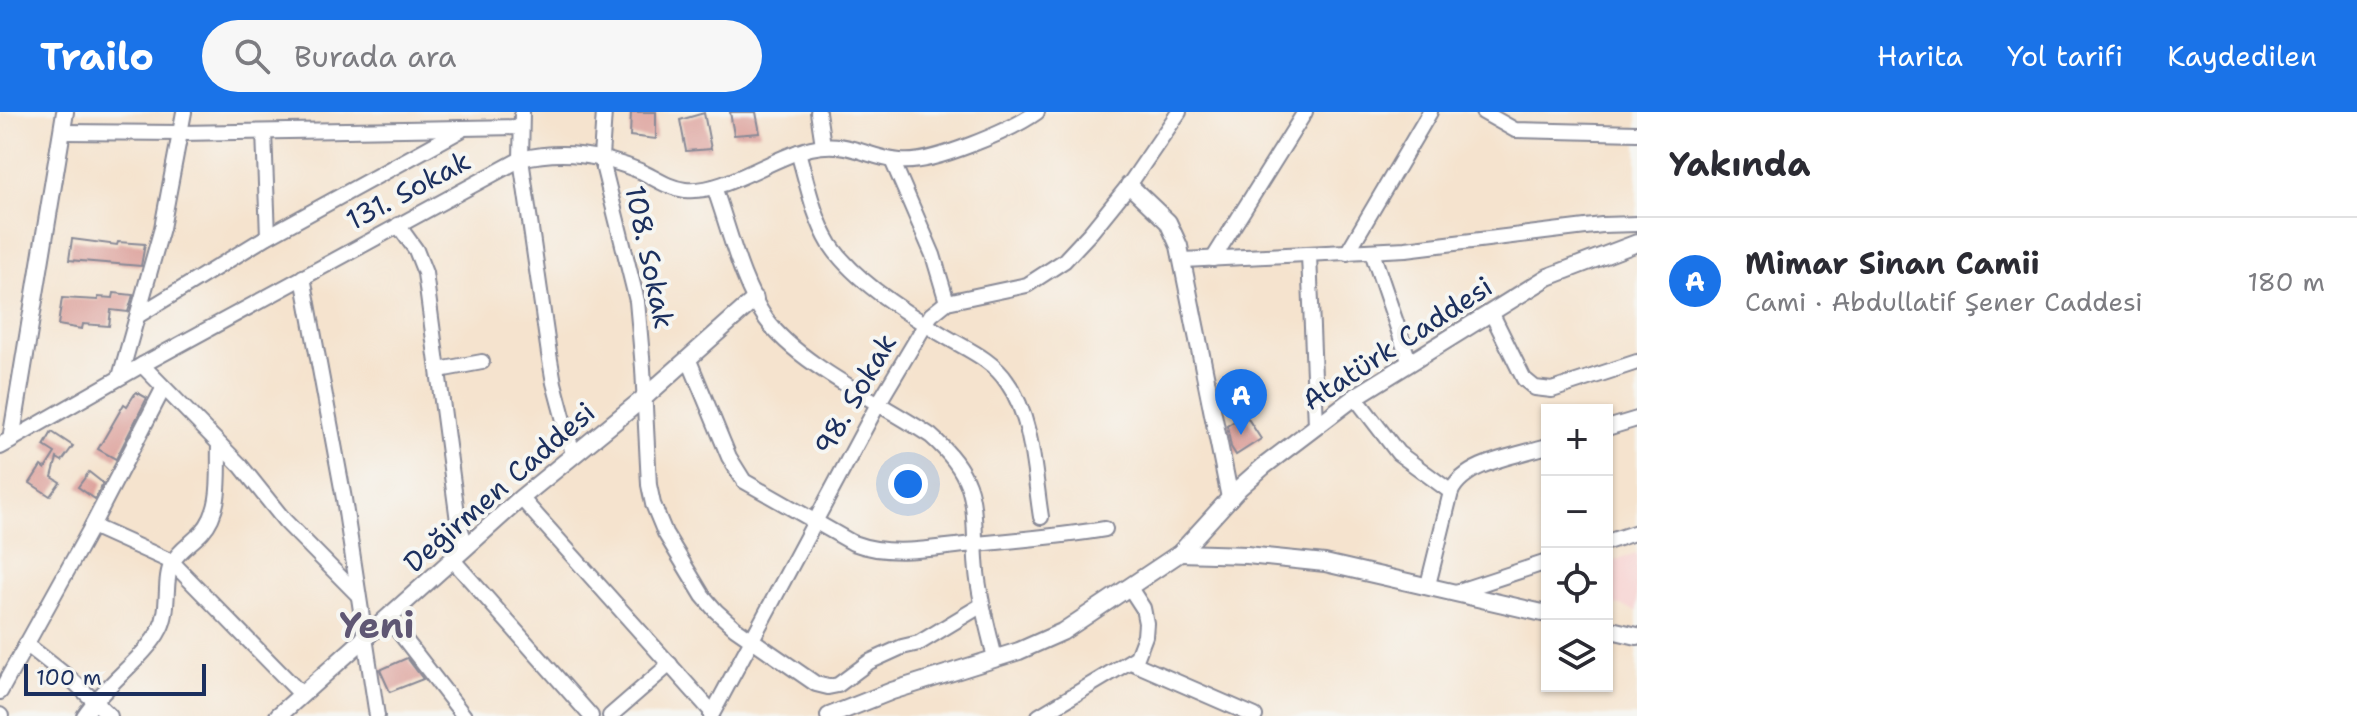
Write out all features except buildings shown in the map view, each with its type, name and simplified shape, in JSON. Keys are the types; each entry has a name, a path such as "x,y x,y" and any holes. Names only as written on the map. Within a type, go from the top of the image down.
{"street":[{"path":"5,443 65,112"},
{"path":"120,377 162,228 184,112"},
{"name":"108. Sokak","path":"604,112 601,157 637,301 649,485 665,533 703,596 735,628 816,684 828,687 838,685 869,662 919,643 982,605"},
{"path":"818,112 823,145"},
{"name":"131. Sokak","path":"5,443 521,159 552,154 601,157 683,190 714,187 798,152 823,145 856,148 903,162 930,158 997,134 1037,112"},
{"path":"892,160 933,255 947,302 1017,288 1044,276 1064,261 1129,185 1179,112"},
{"path":"1213,259 1305,112"},
{"path":"1347,253 1430,112"},
{"path":"1483,112 1515,130 1637,133"},
{"path":"62,132 465,128 522,120 521,159 554,383 573,454"},
{"path":"139,315 268,236 465,128"},
{"path":"264,132 268,236"},
{"path":"798,152 816,213 838,254 879,292 981,357 1007,382 1019,405 1026,429 1041,517"},
{"path":"1129,185 1168,222 1179,246 1230,498"},
{"path":"714,187 755,299 767,320 789,344 931,436 954,459 965,476 975,504 975,544 982,605 995,658"},
{"path":"1183,260 1372,252 1637,224"},
{"path":"398,225 416,250 425,273 458,521 466,546"},
{"name":"Atatürk Caddesi","path":"829,716 1062,632 1180,553 1264,466 1355,397 1548,277 1637,243"},
{"path":"1372,252 1409,361"},
{"path":"1309,255 1316,425"},
{"path":"303,277 334,442 377,716"},
{"name":"Değirmen Caddesi","path":"278,716 365,641 466,546 645,397 755,299"},
{"name":"98. Sokak","path":"712,714 878,404 931,315 947,302"},
{"path":"1491,312 1524,379 1535,388 1552,390 1637,362"},
{"path":"688,358 736,470 744,481 814,522 871,549 903,551 1041,539 1105,529"},
{"path":"439,370 482,362"},
{"path":"142,365 250,476 285,521 358,595"},
{"path":"0,692 163,389"},
{"path":"1355,397 1398,453 1451,492"},
{"path":"1613,426 1637,419"},
{"path":"84,716 161,627 172,562 212,517 218,492 219,445"},
{"path":"1428,585 1455,483 1472,469 1541,448"},
{"path":"521,498 712,714"},
{"path":"92,526 172,562 302,695"},
{"path":"1613,540 1637,532"},
{"path":"1180,553 1247,555 1325,563 1541,613"},
{"path":"452,559 591,716"},
{"path":"1456,592 1541,564"},
{"path":"1039,716 1131,662 1140,651 1146,623 1143,608 1130,588"},
{"path":"389,619 464,716"},
{"path":"1613,630 1637,636"},
{"path":"26,644 110,716"},
{"path":"1131,662 1255,716"},
{"path":"610,716 670,664"}],"shaded area":[{"path":"1637,554 1637,611 1613,604 1613,561"}],"place":[{"name":"Mimar Sinan Camii","path":"1241,435"}],"district":[{"name":"Yeni","path":"377,625"}]}
